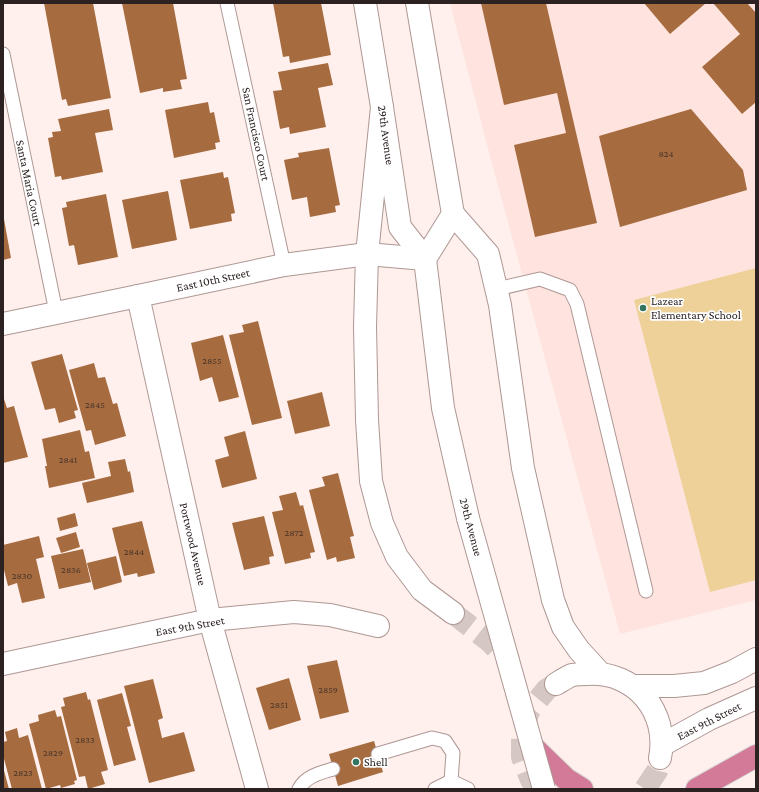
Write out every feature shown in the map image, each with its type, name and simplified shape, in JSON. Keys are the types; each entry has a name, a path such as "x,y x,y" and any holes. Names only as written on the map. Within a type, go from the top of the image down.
{"highway":[{"path":"532,746 566,779 582,789"},
{"path":"697,789 756,756"}],"main road":[{"name":"29th Avenue","path":"365,3 400,227 425,259 443,408 468,518 544,789"},
{"path":"417,3 453,214 488,254 496,289 523,468 553,600 563,627 578,650 600,673"},
{"path":"382,107 368,254 365,327 367,420 371,481 382,523 397,557 422,590 452,613"},
{"path":"425,259 453,214"},
{"name":"East 10th Street","path":"3,324 284,265 368,254 425,259"},
{"name":"Portwood Avenue","path":"138,296 210,620 257,789"},
{"name":"East 9th Street","path":"3,664 210,620 294,612 330,615 378,626"},
{"path":"556,684 572,675 600,673 618,677 633,686 674,686 704,683 732,672 756,659"},
{"name":"East 9th Street","path":"633,686 649,702 659,723 661,752 709,719 756,698"}],"lane":[{"name":"San Francisco Court","path":"228,3 284,265"},
{"name":"Santa Maria Court","path":"3,54 56,312"},
{"path":"496,289 540,280 570,290 577,304 646,591"},
{"path":"378,754 432,738 445,741 453,753 452,781"},
{"path":"299,789 302,782 316,774 333,769"},
{"path":"435,789 452,781"},
{"path":"452,781 468,789"}],"shaded area":[{"name":"Lazear Elementary School","path":"450,3 756,3 756,600 620,634 491,160"},
{"path":"756,268 756,580 710,592 634,300"}],"building":[{"path":"44,3 93,3 111,98 68,106 66,99 62,100"},
{"path":"122,3 173,3 187,79 180,80 182,89 163,92 163,88 140,93"},
{"path":"273,3 321,3 331,55 290,63 289,56 283,57"},
{"path":"481,3 546,3 597,223 535,237 514,145 566,133 557,93 504,105"},
{"path":"644,3 706,3 670,34"},
{"path":"713,3 747,3 756,13 756,102 742,114 702,67 740,34"},
{"path":"328,63 333,85 318,88 326,127 290,134 289,127 280,129 273,91 282,90 278,72"},
{"path":"208,102 210,113 214,112 220,142 215,143 216,149 174,158 165,110"},
{"path":"109,109 113,130 95,133 103,172 62,180 61,176 55,177 48,138 53,137 52,132 61,131 58,119"},
{"path":"691,109 743,170 747,190 620,227 599,136"},
{"path":"329,148 340,205 335,206 336,212 310,217 307,197 292,200 284,160 299,157 298,153"},
{"path":"223,172 224,178 228,177 235,213 231,214 232,221 190,229 180,180"},
{"path":"168,191 177,240 132,249 122,200"},
{"path":"106,194 118,257 78,265 74,245 69,246 62,208 67,207 66,202"},
{"path":"4,219 11,258 3,260 3,220"},
{"path":"258,321 282,418 252,425 229,335 244,332 242,325"},
{"path":"223,335 239,397 219,402 212,377 200,381 191,343"},
{"path":"62,354 78,410 74,411 76,418 59,423 55,408 45,410 31,362"},
{"path":"94,363 98,378 105,377 113,404 117,403 126,436 95,445 91,430 86,431 69,370"},
{"path":"322,392 330,426 295,434 287,401"},
{"path":"3,396 7,408 14,406 28,457 3,463"},
{"path":"80,430 85,452 89,451 95,478 49,488 42,439"},
{"path":"245,431 257,479 222,488 215,460 229,456 224,437"},
{"path":"125,459 128,472 130,471 134,492 87,503 82,483 111,476 108,462"},
{"path":"338,473 354,536 350,537 355,558 337,562 336,557 327,560 309,490 325,486 322,477"},
{"path":"296,492 300,506 303,505 315,552 310,553 311,558 285,564 272,512 283,510 279,496"},
{"path":"75,513 78,526 60,531 57,518"},
{"path":"264,516 274,556 269,557 270,564 244,570 232,523"},
{"path":"142,521 155,573 138,577 137,573 124,576 112,528"},
{"path":"76,532 80,547 61,553 56,538"},
{"path":"39,536 44,557 36,559 45,598 22,603 17,583 8,586 3,566 3,545"},
{"path":"83,549 91,582 59,589 51,556"},
{"path":"116,556 122,582 94,590 87,563"},
{"path":"337,660 349,712 320,719 307,666"},
{"path":"289,678 301,720 269,730 256,688"},
{"path":"153,679 163,718 158,720 162,738 184,732 195,771 149,783 124,686"},
{"path":"86,692 88,700 90,699 108,770 101,772 105,784 88,789 85,776 79,777 61,707 65,706 63,698"},
{"path":"122,693 131,726 127,727 136,760 114,766 97,700"},
{"path":"55,710 57,717 61,716 77,780 74,781 75,784 61,788 60,785 46,789 29,724 39,721 38,715"},
{"path":"17,728 19,738 28,735 42,789 12,789 3,755 3,742 7,741 5,732"},
{"name":"Shell","path":"374,741 383,772 338,786 329,754"},
{"path":"3,767 9,789 3,789"}],"tunnel":[{"path":"453,613 489,641 512,664"},
{"path":"539,789 531,780 522,757 522,733 529,711 547,689 556,684"},
{"path":"645,789 657,771 660,758"}],"place":[{"name":"Lazear Elementary School","path":"643,308"},
{"name":"Shell","path":"356,762"}]}
